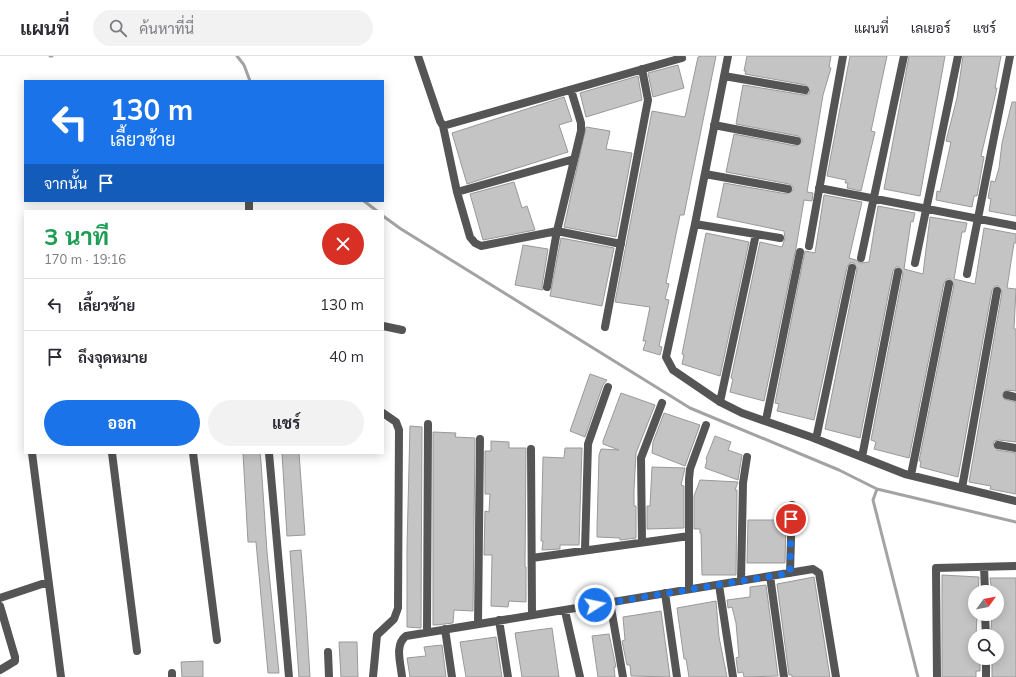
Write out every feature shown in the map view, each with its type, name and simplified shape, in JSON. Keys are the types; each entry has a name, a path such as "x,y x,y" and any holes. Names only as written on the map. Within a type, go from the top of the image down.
{"street":[{"path":"418,56 443,126 457,192 470,237 475,243 481,246 557,231 621,244"},
{"path":"728,56 696,224 666,357 672,370 720,402 742,413 766,420 911,475 1016,501"},
{"path":"809,246 843,56"},
{"path":"861,258 904,56"},
{"path":"914,263 958,56"},
{"path":"967,274 1010,56"},
{"path":"443,126 682,58"},
{"path":"605,327 648,100 642,69"},
{"path":"724,76 805,90"},
{"path":"546,287 581,123 571,90"},
{"path":"714,125 797,141"},
{"path":"457,192 574,159"},
{"path":"705,174 788,189"},
{"path":"819,188 1016,226"},
{"path":"696,224 780,238"},
{"path":"720,402 756,234"},
{"path":"766,420 800,252"},
{"path":"816,439 852,268"},
{"path":"862,457 898,272"},
{"path":"911,475 950,284"},
{"path":"962,488 997,291"},
{"path":"384,326 402,330"},
{"path":"585,550 588,444 608,388"},
{"path":"1007,395 1016,397"},
{"path":"642,542 641,458 662,403"},
{"path":"373,677 377,635 394,619 398,608 399,430 396,422 384,414"},
{"path":"427,632 428,424"},
{"path":"689,589 690,470 706,425"},
{"path":"478,624 480,439"},
{"path":"998,445 1016,448"},
{"path":"531,449 532,615"},
{"path":"32,454 61,677"},
{"path":"112,454 137,651"},
{"path":"193,454 217,640"},
{"path":"269,454 289,677"},
{"path":"741,581 743,483 747,457"},
{"path":"790,573 792,505"},
{"path":"532,558 690,536"},
{"path":"937,677 936,568 1016,566"},
{"path":"984,567 985,585"},
{"path":"402,677 399,645 401,640 406,636 813,570 819,574 836,677"},
{"path":"770,576 784,677"},
{"path":"0,598 48,582"},
{"path":"719,585 733,677"},
{"path":"665,593 677,677"},
{"path":"610,602 623,677"},
{"path":"0,606 15,661 0,670"},
{"path":"565,611 580,677"},
{"path":"500,620 508,677"},
{"path":"445,629 452,677"},
{"path":"328,652 330,677"},
{"path":"575,677 576,663"},
{"path":"986,665 986,677"}],"building":[{"path":"716,56 684,215 680,215 666,283 669,284 665,299 669,300 659,346 662,347 660,355 643,350 646,341 643,341 650,307 615,302 652,111 685,117 698,57"},
{"path":"747,56 831,56 829,67 831,68 823,95 807,192 813,193 812,201 804,200 796,248 764,401 730,392 733,379 731,378 760,242 782,247 785,238 784,231 717,217 724,183 787,194 793,190 793,187 789,184 726,172 734,134 796,146 802,142 802,139 798,136 736,124 743,85 804,95 809,94 810,91 806,85 745,74 746,71 744,71"},
{"path":"850,56 887,56 871,131 875,132 861,191 847,188 848,183 845,183 846,180 827,176"},
{"path":"909,56 945,56 920,196 884,189"},
{"path":"963,56 1001,56 995,88 997,88 981,156 984,157 977,196 974,196 972,207 936,200 937,191 940,192 951,142 946,141 957,98"},
{"path":"678,65 684,88 653,97 648,73"},
{"path":"638,76 642,100 586,117 580,93"},
{"path":"564,97 572,121 559,125 568,152 467,184 452,133"},
{"path":"1012,102 1016,102 1016,216 989,211 991,199 988,198 991,181 995,182 999,168 1002,143"},
{"path":"586,127 610,131 606,149 632,153 616,237 564,227"},
{"path":"514,182 522,208 527,206 535,230 483,240 470,194"},
{"path":"824,195 862,202 849,258 860,263 869,262 878,206 915,213 913,222 911,221 904,269 923,274 930,217 967,223 965,232 962,232 954,279 975,284 984,228 1016,234 1016,243 1014,243 1007,288 1016,289 1014,329 1016,329 1016,391 1006,390 1002,394 1004,399 1016,402 1016,442 999,440 994,441 993,444 997,450 1016,453 1016,494 990,489 991,486 969,482 1002,292 998,286 995,286 992,290 958,477 920,467 921,461 919,461 954,285 950,279 947,279 944,283 909,458 874,449 876,442 871,440 903,273 899,267 896,267 893,271 860,438 825,429 857,269 854,263 850,263 847,267 814,420 777,411 779,404 775,403 805,251 815,253"},
{"path":"706,233 749,242 720,376 682,364 684,355 682,354"},
{"path":"561,238 614,248 602,306 550,296"},
{"path":"523,245 548,249 542,286 543,290 515,285"},
{"path":"590,374 607,380 603,385 585,437 570,431"},
{"path":"621,393 655,405 636,453 634,506 636,506 636,538 620,540 620,538 597,537 597,528 599,455 601,449 619,450 603,444 603,441"},
{"path":"664,413 700,425 685,466 652,453 653,442"},
{"path":"410,426 422,427 421,628 407,627"},
{"path":"433,432 456,433 455,437 475,438 473,611 454,610 453,623 436,625 433,625"},
{"path":"715,436 731,442 728,450 742,455 738,480 705,468 706,459"},
{"path":"491,441 509,442 509,448 526,448 526,602 509,601 508,607 491,606 492,555 484,555 485,511 489,512 490,494 485,494 485,451 491,451"},
{"path":"565,448 582,448 579,545 560,545 560,549 542,550 543,457 564,458"},
{"path":"243,454 260,454 267,552 279,673 268,673 256,542 248,542"},
{"path":"282,454 299,454 305,535 287,536"},
{"path":"652,467 685,468 681,485 684,486 684,528 647,529 647,506 650,506"},
{"path":"700,480 738,482 735,490 737,490 736,575 702,575 701,533 700,529 694,529 694,496"},
{"path":"748,520 786,520 785,563 747,563"},
{"path":"301,550 310,677 299,677 296,636 290,551"},
{"path":"942,575 979,577 978,585 968,585 968,621 977,621 976,629 968,629 968,665 980,665 980,671 976,671 976,677 942,677"},
{"path":"814,577 830,677 792,677 792,675 789,675 777,584"},
{"path":"990,578 1016,578 1016,677 992,677 992,665 1004,665 1004,629 991,629 992,621 1004,621 1004,585 991,585"},
{"path":"766,585 778,676 744,677 743,672 738,673 736,658 739,657 736,623 732,607 728,608 727,600 750,597 750,587"},
{"path":"716,601 719,637 727,677 689,677 686,659 684,659 677,608"},
{"path":"661,611 670,677 631,676 630,665 627,665 622,641 625,640 623,617"},
{"path":"552,628 559,677 522,677 515,633"},
{"path":"609,634 616,667 614,667 615,677 598,677 592,636"},
{"path":"496,637 502,677 466,677 460,642"},
{"path":"339,642 357,642 358,677 341,677"},
{"path":"442,645 446,677 410,677 407,658 426,656 424,647"},
{"path":"203,661 203,677 182,677 181,662"}],"waterway":[{"path":"237,56 244,65 250,80"},
{"path":"365,202 376,210"},
{"path":"384,217 401,229 690,408 839,470 877,489 1016,522"},
{"path":"877,489 873,500 918,677"}],"route":[{"path":"595,605 790,573 791,519"}]}
